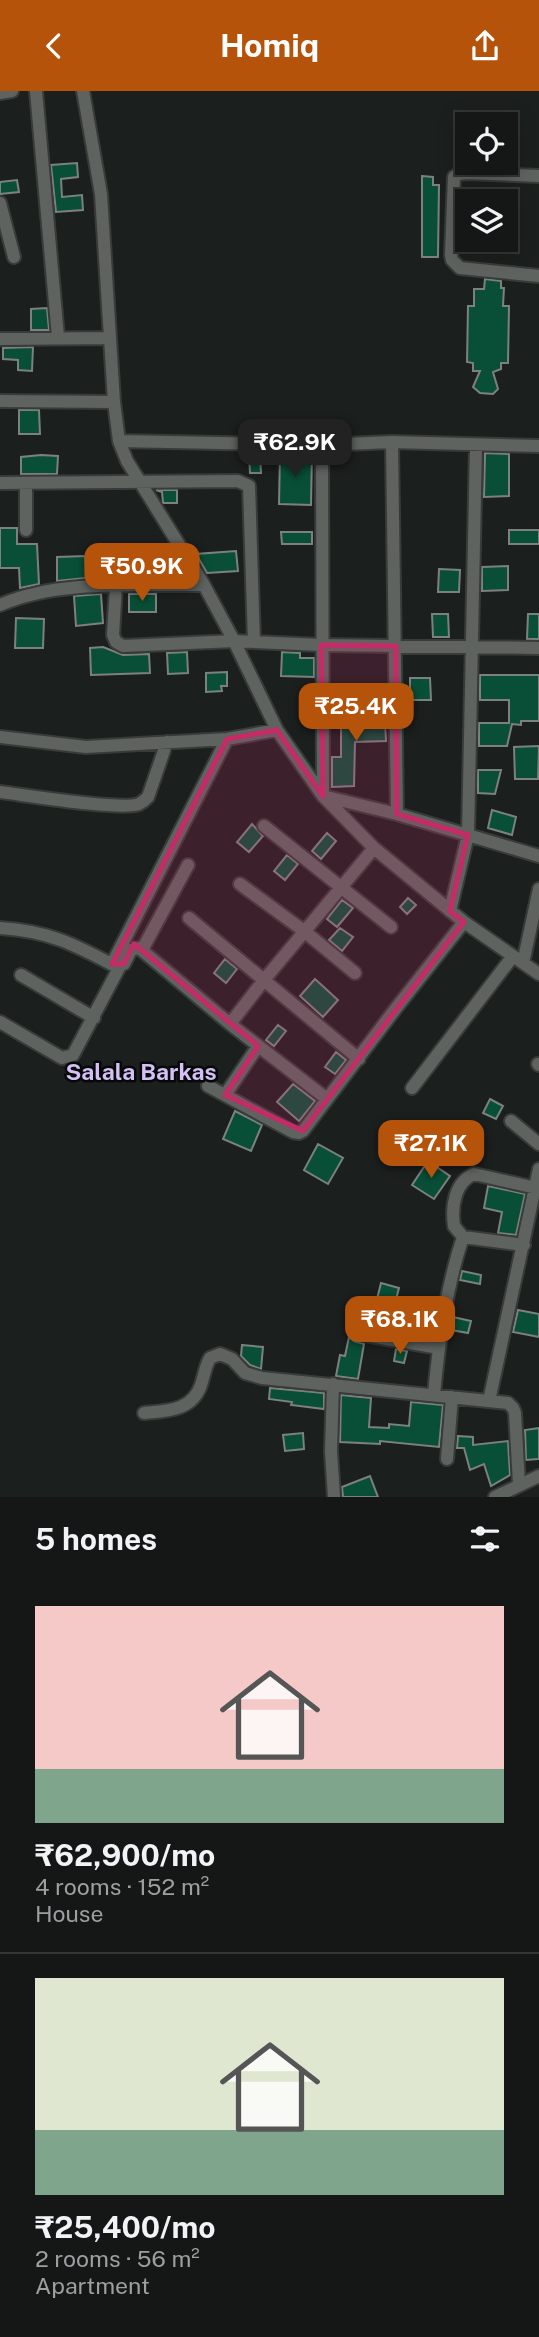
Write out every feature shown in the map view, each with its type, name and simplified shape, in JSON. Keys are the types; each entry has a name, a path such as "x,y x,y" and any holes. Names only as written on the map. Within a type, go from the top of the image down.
{"street":[{"path":"0,93 12,91"},
{"path":"36,91 58,337"},
{"path":"83,91 101,194 118,441 139,481 204,585 277,730 323,796 374,848 450,911 539,974"},
{"path":"539,176 467,173 454,177 452,185 452,260 465,269 539,276"},
{"path":"0,203 13,257"},
{"path":"0,339 110,338"},
{"path":"0,401 114,402"},
{"path":"118,441 321,445 392,442 539,446"},
{"path":"392,442 397,814"},
{"path":"321,445 323,796"},
{"path":"450,911 468,835 476,445"},
{"path":"0,483 239,481 249,486 254,642"},
{"path":"26,484 26,530"},
{"path":"0,605 19,597 55,591 116,586 204,585"},
{"path":"116,586 113,635 119,644 234,641 539,649"},
{"path":"0,737 86,747 227,739 277,730"},
{"path":"0,1023 62,1058 74,1055 227,739"},
{"path":"0,793 92,803 141,803 148,797 167,742"},
{"path":"323,796 397,814 539,856"},
{"path":"264,826 391,927"},
{"path":"230,1024 374,848"},
{"path":"142,950 188,865"},
{"path":"240,884 355,972"},
{"path":"412,1088 518,960 539,889"},
{"path":"189,918 359,1059"},
{"path":"208,1086 299,1133 303,1132 464,922"},
{"path":"0,928 30,930 57,938 116,965 124,964 134,948 142,950 230,1024 327,1099"},
{"path":"21,975 94,1018"},
{"path":"225,1095 258,1046"},
{"path":"511,1121 539,1144"},
{"path":"489,1401 539,1169"},
{"path":"524,1245 463,1237 454,1226 453,1219 458,1186 464,1178 474,1174 536,1188"},
{"path":"434,1394 453,1266 463,1237"},
{"path":"359,1334 439,1348"},
{"path":"144,1413 176,1409 191,1402 210,1358 217,1355 226,1355 245,1373 262,1378 508,1403 513,1408 519,1484"},
{"path":"333,1384 331,1451 334,1497"},
{"path":"447,1459 452,1397"},
{"path":"495,1497 539,1476"}],"highlighted area":[{"path":"321,645 396,646 397,814 468,835 450,911 464,922 303,1131 225,1095 258,1046 134,944 124,964 112,964 227,739 277,730 323,796"}],"building":[{"path":"77,163 78,177 61,179 62,197 82,195 83,210 56,212 51,165"},
{"path":"422,176 433,177 433,185 439,185 438,257 422,257"},
{"path":"17,180 19,192 0,194 0,182"},
{"path":"485,279 501,281 501,288 504,288 503,306 509,306 508,363 501,363 501,369 493,372 498,389 493,394 480,393 473,387 480,371 473,371 473,363 467,362 468,306 474,306 474,289 484,289"},
{"path":"47,308 49,330 31,330 31,309"},
{"path":"33,347 32,371 18,370 18,360 3,359 3,348"},
{"path":"19,410 39,410 40,434 19,434"},
{"path":"249,452 260,453 261,473 250,473"},
{"path":"280,453 312,454 311,505 279,504"},
{"path":"485,453 509,454 509,496 484,497"},
{"path":"58,456 57,474 21,474 21,457"},
{"path":"156,490 177,490 177,503 163,503 162,492"},
{"path":"0,528 17,528 17,544 37,544 39,584 20,588 19,568 0,568"},
{"path":"509,530 539,530 539,544 509,544"},
{"path":"281,532 312,532 312,544 282,544"},
{"path":"236,551 238,571 207,573 196,554"},
{"path":"114,554 132,554 133,576 114,576"},
{"path":"85,556 86,578 57,581 57,557"},
{"path":"508,566 508,590 482,591 482,567"},
{"path":"439,569 460,570 459,592 438,592"},
{"path":"101,594 103,623 76,626 74,596"},
{"path":"129,594 156,594 156,612 129,612"},
{"path":"432,614 448,614 449,637 433,637"},
{"path":"528,614 539,614 539,639 527,639"},
{"path":"16,618 44,619 43,648 15,648"},
{"path":"103,647 123,655 149,654 150,673 91,675 90,648"},
{"path":"187,652 188,673 168,674 167,653"},
{"path":"282,652 300,653 300,658 314,658 314,677 281,676"},
{"path":"227,672 227,686 221,686 222,691 206,692 206,673"},
{"path":"480,675 539,675 539,721 512,724 507,746 479,746 479,723 509,723 509,700 480,700"},
{"path":"410,678 430,678 431,700 404,700 404,690 410,690"},
{"path":"355,698 371,698 371,723 385,722 386,741 355,742 354,786 332,787 332,757 341,757 341,727 355,727"},
{"path":"539,746 538,779 515,779 514,747"},
{"path":"478,770 501,770 495,794 478,793"},
{"path":"492,810 516,817 512,835 488,828"},
{"path":"252,824 263,836 249,852 237,842"},
{"path":"327,833 336,841 321,859 312,851"},
{"path":"287,855 298,864 285,880 274,871"},
{"path":"408,898 416,905 407,914 400,907"},
{"path":"342,900 353,908 337,927 327,919"},
{"path":"340,928 353,937 342,951 329,940"},
{"path":"225,959 237,969 226,983 214,973"},
{"path":"315,979 338,1000 323,1017 300,996"},
{"path":"278,1025 286,1031 274,1046 266,1040"},
{"path":"336,1052 346,1060 335,1074 325,1067"},
{"path":"293,1084 315,1101 299,1121 277,1102"},
{"path":"490,1099 503,1106 496,1119 483,1113"},
{"path":"235,1111 262,1125 251,1151 223,1139"},
{"path":"318,1144 343,1158 328,1184 304,1170"},
{"path":"428,1161 450,1176 434,1199 412,1185"},
{"path":"488,1186 525,1194 516,1235 498,1233 502,1212 484,1208"},
{"path":"462,1271 481,1275 480,1284 460,1280"},
{"path":"381,1283 399,1288 393,1311 412,1314 408,1333 391,1330 392,1325 372,1319"},
{"path":"518,1310 539,1314 539,1337 513,1332"},
{"path":"453,1317 471,1321 468,1333 451,1330"},
{"path":"349,1337 364,1344 358,1379 336,1376 340,1355 345,1356"},
{"path":"242,1345 263,1347 261,1369 250,1365 241,1356"},
{"path":"396,1349 407,1351 404,1363 394,1361"},
{"path":"270,1388 324,1393 324,1409 269,1399"},
{"path":"341,1395 371,1398 369,1427 389,1428 389,1424 409,1426 411,1402 443,1405 439,1447 380,1441 380,1444 340,1442"},
{"path":"539,1428 539,1459 526,1460 525,1430"},
{"path":"303,1433 304,1449 285,1451 283,1435"},
{"path":"458,1436 473,1437 473,1445 508,1441 510,1475 491,1486 484,1464 470,1470 464,1448 457,1448"},
{"path":"370,1476 378,1497 343,1497 342,1487"}],"district":[{"name":"Salala Barkas","path":"141,1072"}]}
